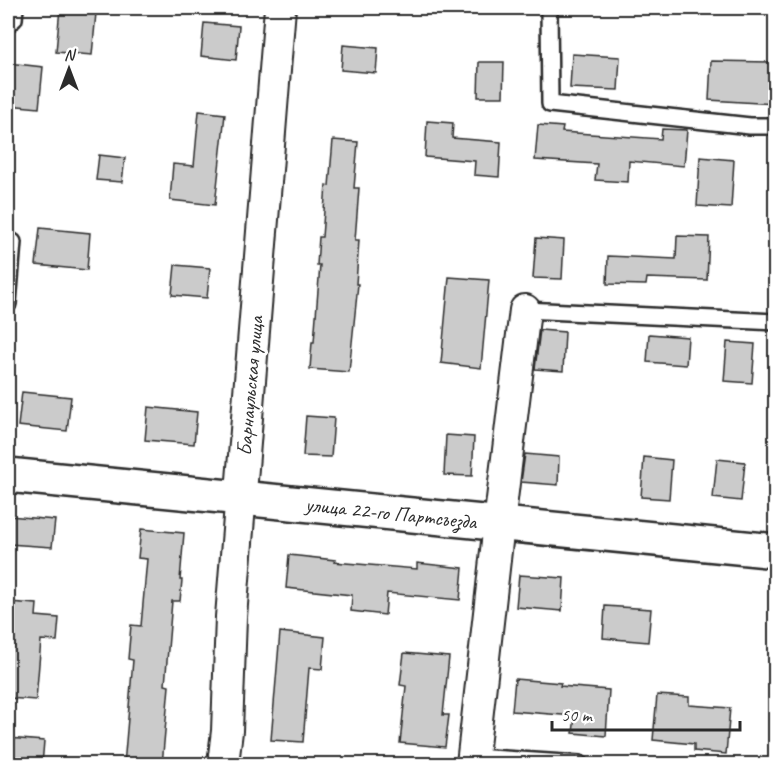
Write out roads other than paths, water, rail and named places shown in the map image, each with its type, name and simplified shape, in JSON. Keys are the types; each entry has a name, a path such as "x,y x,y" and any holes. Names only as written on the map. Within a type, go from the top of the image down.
{"main road":[{"name":"улица 22-го Партсъезда","path":"8,475 776,551"}],"street":[{"name":"Барнаульская улица","path":"223,765 231,617 280,8"},
{"path":"472,761 525,310"}],"lane":[{"path":"8,24 14,19 15,8"},
{"path":"549,8 550,104 750,126 776,126"},
{"path":"8,242 13,242 8,304"},
{"path":"525,310 776,322"},
{"path":"472,761 580,765"}]}
